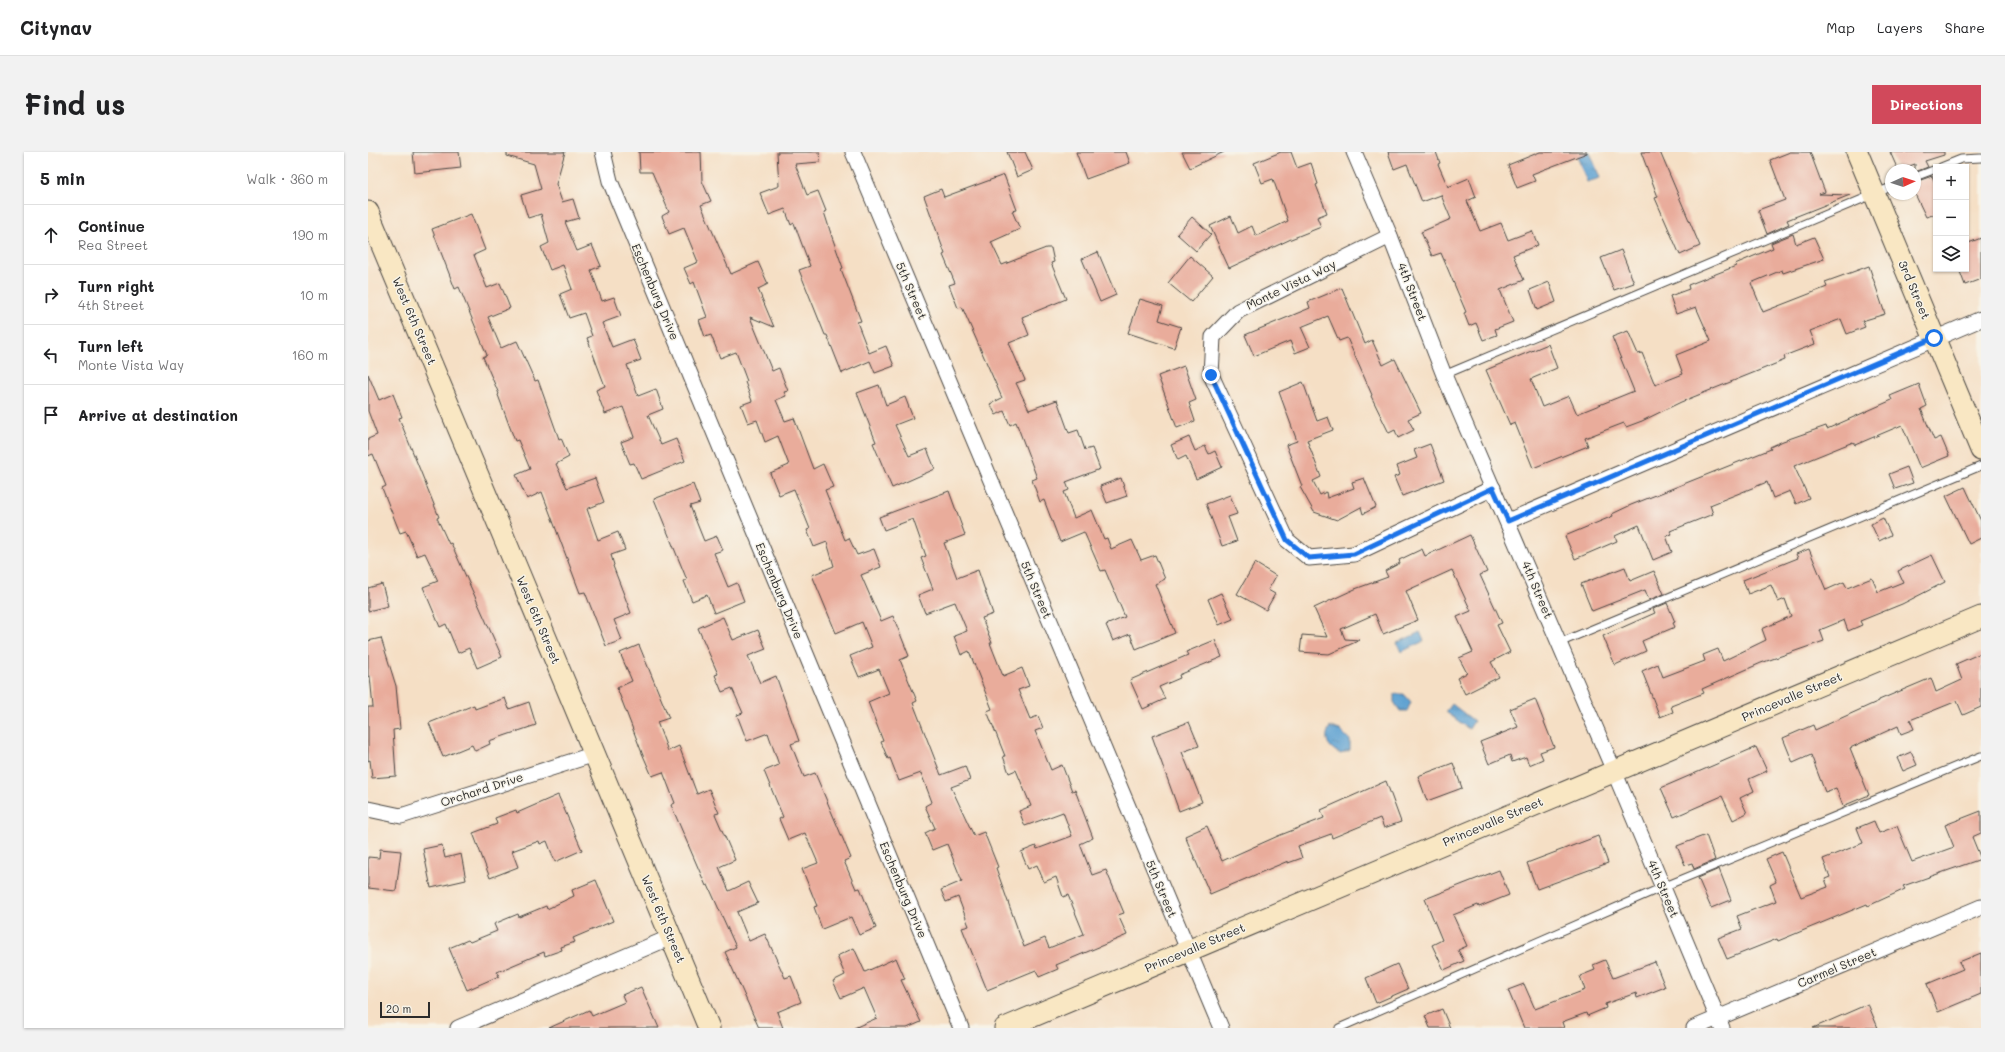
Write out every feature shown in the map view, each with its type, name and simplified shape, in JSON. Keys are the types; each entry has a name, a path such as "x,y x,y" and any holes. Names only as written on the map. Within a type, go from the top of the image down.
{"street":[{"name":"Eschenburg Drive","path":"603,152 610,181 961,1028"},
{"name":"5th Street","path":"853,152 1187,952 1221,1028"},
{"name":"4th Street","path":"1354,152 1390,236 1444,375 1508,521 1720,1023"},
{"name":"3rd Street","path":"1857,152 1882,190 1934,338 1981,450"},
{"name":"West 6th Street","path":"368,212 709,1028"},
{"name":"Monte Vista Way","path":"1390,236 1238,310 1213,337 1211,375 1287,540 1309,558 1354,554 1493,488"},
{"path":"1508,521 1981,319"},
{"name":"Princevalle Street","path":"1005,1028 1981,618"},
{"name":"Orchard Drive","path":"368,809 401,816 594,754"},
{"name":"Carmel Street","path":"1694,1028 1720,1023 1981,907"},
{"path":"458,1028 671,937"}],"lane":[{"path":"1948,164 1961,159 1981,158"},
{"path":"1921,175 1933,170"},
{"path":"1444,375 1882,190"},
{"path":"1559,643 1981,466"},
{"path":"1338,1028 1663,887 1981,756"}],"water":[{"path":"1590,152 1600,178 1587,182 1576,153"},
{"path":"1420,632 1424,641 1401,652 1397,643"},
{"path":"1394,694 1404,694 1411,702 1407,711 1400,711 1394,702"},
{"path":"1452,704 1474,721 1469,729 1446,712"},
{"path":"1330,727 1340,730 1350,740 1350,750 1341,754 1328,744 1327,736"}],"building":[{"path":"413,152 459,152 461,168 415,173"},
{"path":"507,152 565,152 556,184 562,202 573,199 579,218 565,222 577,251 592,245 601,266 591,270 602,301 614,297 621,316 602,323 612,347 633,339 641,360 627,365 638,396 656,389 663,409 648,415 661,445 676,439 685,461 641,479 634,463 630,464 621,442 634,437 623,407 605,414 596,390 605,386 587,338 592,336 584,313 569,318 560,294 572,289 563,265 550,270 541,247 549,243 541,214 528,218 521,195 541,189 534,164 507,156"},
{"path":"639,152 701,152 702,181 711,201 701,205 731,274 758,262 768,284 758,289 774,327 750,317 772,371 779,368 788,391 784,392 786,396 776,400 785,421 794,418 813,469 823,464 833,487 825,490 845,540 849,538 857,555 874,549 881,567 861,575 881,621 893,616 909,656 900,660 917,701 913,703 941,775 965,766 970,780 951,787 974,836 984,832 998,867 996,868 1024,947 1045,938 1049,948 1084,934 1068,895 1063,897 1056,877 1044,882 1037,865 1028,869 1021,852 1036,846 1037,849 1072,836 1063,812 1025,826 1019,811 1031,806 1016,770 1009,773 1003,756 1005,756 987,711 992,709 969,651 961,655 954,636 967,631 955,602 925,613 918,595 933,589 921,558 926,556 913,519 884,530 879,517 949,491 965,535 944,543 957,578 978,570 993,614 982,618 1003,676 1022,668 1029,686 1018,690 1030,719 1038,716 1043,728 1035,731 1051,770 1062,765 1072,791 1075,790 1093,838 1080,844 1092,875 1106,870 1124,913 1118,915 1127,935 1056,965 1058,969 1039,977 1036,970 987,990 962,928 969,926 958,897 946,902 941,890 962,881 947,844 932,850 925,833 935,828 925,806 932,802 921,773 899,781 890,758 888,759 881,742 883,741 868,702 889,693 879,669 859,677 850,656 872,647 862,622 836,633 812,575 834,566 827,542 814,547 807,530 810,529 794,489 779,495 770,473 789,465 778,436 765,442 757,420 748,423 741,405 752,401 745,382 747,381 736,352 720,358 711,335 705,337 699,320 707,317 694,282 691,284 684,268 698,262 684,228 669,234 662,216 669,212 652,172 640,172"},
{"path":"777,152 819,152 820,162 795,164 807,195 818,191 826,211 824,212 843,268 841,269 861,321 857,322 869,353 886,346 894,366 875,373 870,361 842,373 799,270 810,266 794,223 791,225 785,209 769,215 760,193 779,186"},
{"path":"1007,152 1025,152 1033,170 1017,177"},
{"path":"1076,152 1126,152 1130,163 1086,179"},
{"path":"1182,152 1224,152 1190,168"},
{"path":"1281,152 1291,152 1297,168 1311,163 1318,184 1316,185 1327,213 1317,217 1321,227 1291,239 1229,268 1210,226 1231,216 1238,233 1252,226 1256,236 1288,221 1273,179 1262,183 1254,163"},
{"path":"1388,152 1436,152 1440,163 1438,164 1448,187 1469,178 1476,197 1467,201 1480,231 1501,223 1508,240 1532,231 1538,245 1513,255 1524,280 1500,290 1513,322 1495,329 1497,335 1483,340 1476,323 1469,326 1464,313 1466,312 1441,253 1432,256 1421,232 1451,219 1441,195 1422,202 1407,164 1394,169"},
{"path":"1540,152 1587,153 1532,174 1535,181 1517,188 1508,165"},
{"path":"1641,152 1660,152 1700,246 1680,255 1655,198 1658,197"},
{"path":"1790,152 1810,152 1825,192 1819,194 1850,195 1787,220 1789,224 1767,234 1758,210 1785,200 1770,160"},
{"path":"1890,152 1944,152 1944,155 1925,161 1928,167 1921,170 1921,164 1895,164"},
{"path":"1004,175 1017,210 1012,211 1020,229 991,242 1002,265 1046,248 1051,248 1054,262 1051,263 1066,299 1022,317 1029,335 1009,343 1025,380 1016,383 1029,410 1057,400 1069,433 1078,430 1085,450 1092,448 1100,469 1066,482 1069,490 1064,492 1074,518 1092,510 1104,539 1107,538 1111,549 1132,540 1141,560 1155,555 1165,579 1155,584 1175,633 1136,649 1130,634 1113,641 1106,625 1125,617 1105,570 1101,571 1084,532 1060,542 1044,500 1040,502 1032,480 1037,478 1016,422 1010,425 1004,411 996,415 990,404 1002,398 962,307 958,308 949,285 955,283 943,255 945,254 924,196 941,189 944,197"},
{"path":"1932,176 1933,178 1933,215 1926,217 1918,200 1921,200 1921,180"},
{"path":"471,214 485,250 474,255 487,288 500,283 510,308 488,317 501,348 517,341 535,381 538,380 559,439 561,438 569,457 556,464 567,488 595,478 604,502 587,509 598,540 618,532 625,550 611,555 613,566 631,613 614,620 622,640 606,646 585,592 580,593 542,492 527,499 516,475 530,469 518,440 515,441 498,395 499,394 483,357 487,355 459,287 455,289 432,229"},
{"path":"1192,217 1211,234 1196,251 1177,234"},
{"path":"1793,234 1796,244 1814,237 1824,259 1783,273 1782,270 1751,283 1763,312 1827,287 1825,282 1869,266 1885,314 1862,321 1865,327 1847,334 1841,319 1810,331 1815,344 1784,356 1785,360 1681,402 1642,421 1626,427 1624,423 1585,438 1588,446 1533,468 1515,423 1510,425 1486,370 1548,344 1557,368 1531,379 1542,407 1569,396 1577,414 1634,391 1612,337 1628,331 1638,354 1642,353 1655,385 1683,374 1676,355 1711,341 1696,307 1676,314 1670,296 1689,289 1688,285 1736,266 1735,264 1773,248 1771,243"},
{"path":"1981,238 1981,279 1965,285 1960,272 1969,272 1969,243"},
{"path":"1621,250 1634,283 1614,290 1601,258"},
{"path":"1098,252 1116,295 1100,302 1082,259"},
{"path":"1190,256 1213,276 1191,302 1168,283"},
{"path":"1549,282 1556,302 1537,310 1530,290"},
{"path":"1342,288 1365,344 1372,340 1383,365 1395,359 1421,413 1408,419 1414,430 1398,438 1395,430 1389,433 1371,396 1372,395 1347,338 1339,341 1328,316 1301,327 1310,347 1295,353 1290,341 1254,356 1245,335 1310,308 1308,302"},
{"path":"1140,299 1163,306 1159,320 1181,327 1174,348 1128,333"},
{"path":"1184,366 1196,400 1189,403 1195,421 1177,428 1158,376"},
{"path":"368,374 379,400 393,394 402,417 399,418 439,517 437,518 449,544 451,543 502,657 477,668 469,648 458,653 446,624 440,627 423,587 438,581 425,553 417,556 406,531 400,533 382,488 386,486 373,454 368,456 368,439 377,435 368,411"},
{"path":"1303,382 1317,421 1328,417 1333,430 1307,440 1321,477 1313,481 1320,495 1326,492 1327,498 1354,488 1352,482 1364,478 1376,507 1363,514 1361,507 1337,520 1314,512 1300,487 1302,486 1286,445 1297,441 1279,392"},
{"path":"1919,384 1927,406 1921,409 1934,440 1941,437 1949,456 1920,468 1902,425 1855,445 1853,442 1794,466 1809,498 1796,504 1790,491 1773,498 1767,482 1710,505 1713,514 1670,531 1672,534 1666,536 1672,552 1653,560 1639,525 1615,536 1617,541 1575,559 1565,536 1613,516 1612,514 1631,505 1771,449 1770,447 1783,441 1826,426 1827,429 1892,400 1890,396"},
{"path":"879,385 886,405 905,397 913,418 895,425 909,456 927,449 935,469 892,488 873,443 876,442 857,393"},
{"path":"1189,437 1195,451 1205,446 1209,454 1215,451 1222,467 1196,479 1186,456 1178,460 1171,445"},
{"path":"1430,444 1444,480 1402,496 1394,477 1400,475 1397,466 1417,458 1414,450"},
{"path":"1907,467 1913,483 1895,489 1889,474"},
{"path":"1121,478 1127,496 1107,503 1100,486"},
{"path":"693,484 700,503 690,506 704,541 717,536 723,550 714,553 728,587 737,583 744,601 714,613 707,595 692,601 684,581 687,580 654,499"},
{"path":"1965,487 1981,521 1981,538 1969,544 1946,496"},
{"path":"1230,495 1237,514 1228,517 1237,541 1222,546 1206,504"},
{"path":"1883,518 1891,535 1879,541 1871,524"},
{"path":"1470,535 1487,572 1480,575 1502,623 1497,625 1510,652 1491,662 1499,677 1465,694 1457,678 1467,673 1459,658 1473,652 1457,617 1471,611 1452,570 1406,591 1418,620 1383,634 1375,614 1341,629 1345,639 1360,640 1329,654 1300,652 1302,635 1327,637 1314,608 1355,589 1388,577 1385,571 1400,563 1399,560 1422,549 1425,556"},
{"path":"1809,549 1826,590 1844,582 1847,588 1872,578 1878,592 1903,582 1898,571 1932,555 1945,582 1902,604 1860,621 1862,625 1848,631 1844,620 1820,630 1824,641 1761,663 1702,689 1704,693 1671,706 1673,712 1660,717 1642,671 1658,664 1663,677 1705,661 1703,655 1718,649 1723,661 1766,640 1762,629 1791,616 1785,599 1778,602 1771,585 1748,594 1743,580 1798,558 1796,554"},
{"path":"1255,563 1276,576 1268,590 1275,594 1266,610 1237,594"},
{"path":"1625,567 1630,581 1654,571 1664,594 1649,600 1645,590 1592,611 1581,584"},
{"path":"382,584 388,606 368,611 368,588"},
{"path":"1221,593 1233,619 1219,625 1208,599"},
{"path":"1667,603 1675,622 1673,623 1675,627 1642,641 1646,651 1615,665 1603,636 1655,613 1653,609"},
{"path":"723,617 733,640 758,630 766,649 748,656 760,683 776,676 799,741 791,744 804,777 815,773 851,858 844,861 856,889 860,888 876,928 859,935 851,917 822,929 814,907 817,906 802,869 818,863 805,833 788,840 779,819 783,817 764,771 779,765 768,733 747,741 737,715 743,713 732,688 722,692 715,675 718,674 698,628"},
{"path":"381,638 396,686 400,729 393,730 396,776 372,778 370,760 368,761 368,707 373,707 370,676 368,677 368,641"},
{"path":"1215,640 1222,657 1179,675 1180,678 1159,687 1165,699 1143,709 1130,680 1188,655 1186,652"},
{"path":"639,645 669,718 657,722 668,751 679,746 697,794 709,789 719,813 715,814 735,860 719,867 729,891 748,882 758,903 737,912 749,941 765,934 785,978 791,976 801,1002 777,1012 783,1028 759,1028 725,952 736,947 708,885 706,886 671,805 675,803 663,772 652,776 617,688 632,681 620,653"},
{"path":"1981,653 1981,707 1963,715 1957,701 1910,720 1914,729 1901,734 1898,726 1850,748 1869,795 1843,806 1836,788 1825,792 1811,755 1793,763 1783,738 1813,725 1815,730 1931,678 1936,692 1962,680 1956,664"},
{"path":"505,698 509,709 529,702 536,725 489,741 490,744 475,751 472,745 443,757 429,723 474,705 475,709"},
{"path":"1535,699 1554,747 1540,752 1543,759 1529,765 1526,757 1512,762 1510,755 1489,764 1480,742 1518,727 1510,709"},
{"path":"1189,722 1199,746 1182,752 1202,802 1179,811 1152,736"},
{"path":"1756,747 1767,771 1749,779 1754,791 1740,798 1747,813 1733,820 1722,796 1674,817 1661,788"},
{"path":"1911,752 1917,765 1903,771 1897,758"},
{"path":"1453,763 1462,788 1427,801 1418,776"},
{"path":"1386,781 1401,822 1384,828 1380,818 1332,838 1331,834 1298,846 1302,858 1288,863 1288,861 1210,894 1185,836 1207,826 1222,861 1278,836 1324,818 1321,810"},
{"path":"558,795 582,850 555,862 547,841 540,844 539,841 512,851 518,867 490,878 473,833 497,824 495,818 516,810 517,813"},
{"path":"1981,811 1981,833 1972,837 1981,859 1903,886 1905,889 1868,906 1867,904 1778,941 1777,939 1727,959 1718,938 1742,929 1737,916 1776,901 1770,885 1776,882 1766,859 1782,852 1801,897 1828,887 1825,879 1830,877 1823,859 1863,843 1857,828 1874,821 1879,833 1897,826 1912,862 1954,847 1945,825"},
{"path":"1706,835 1715,860 1694,869 1692,863 1685,865 1677,846"},
{"path":"1598,836 1608,863 1537,889 1527,863"},
{"path":"442,845 445,858 461,854 466,880 431,888 423,849"},
{"path":"380,849 401,851 396,891 368,888 368,857 379,858"},
{"path":"1719,869 1731,900 1711,908 1698,878"},
{"path":"1499,870 1509,895 1479,907 1478,905 1453,915 1467,946 1458,950 1464,961 1444,970 1432,945 1442,940 1425,899"},
{"path":"596,880 613,921 573,938 575,942 561,947 562,950 545,956 544,952 497,972 499,976 467,990 449,948 468,940 470,942 497,931 494,924 518,914 519,917 546,906 547,909 574,896 572,890"},
{"path":"854,948 865,972 896,958 905,979 901,980 921,1022 907,1028 854,1028 877,1018 864,988 841,998 833,981 845,975 837,956"},
{"path":"1981,953 1981,994 1938,1012 1927,984 1963,969 1959,962"},
{"path":"1605,960 1613,978 1655,962 1665,987 1637,998 1636,993 1605,1004 1606,1008 1587,1016 1586,1013 1562,1022 1564,1028 1524,1028 1508,990 1524,984 1535,1009 1585,990 1580,976 1595,970 1593,965"},
{"path":"1397,964 1408,989 1376,1003 1366,978"},
{"path":"641,987 659,1028 549,1028 589,1010 592,1016 625,1002 622,995"},
{"path":"1868,1004 1878,1028 1813,1028"},
{"path":"1442,1009 1450,1028 1430,1028 1425,1016"}],"route":[{"path":"1211,375 1287,540 1309,558 1354,554 1493,488 1508,521 1934,338"}]}
